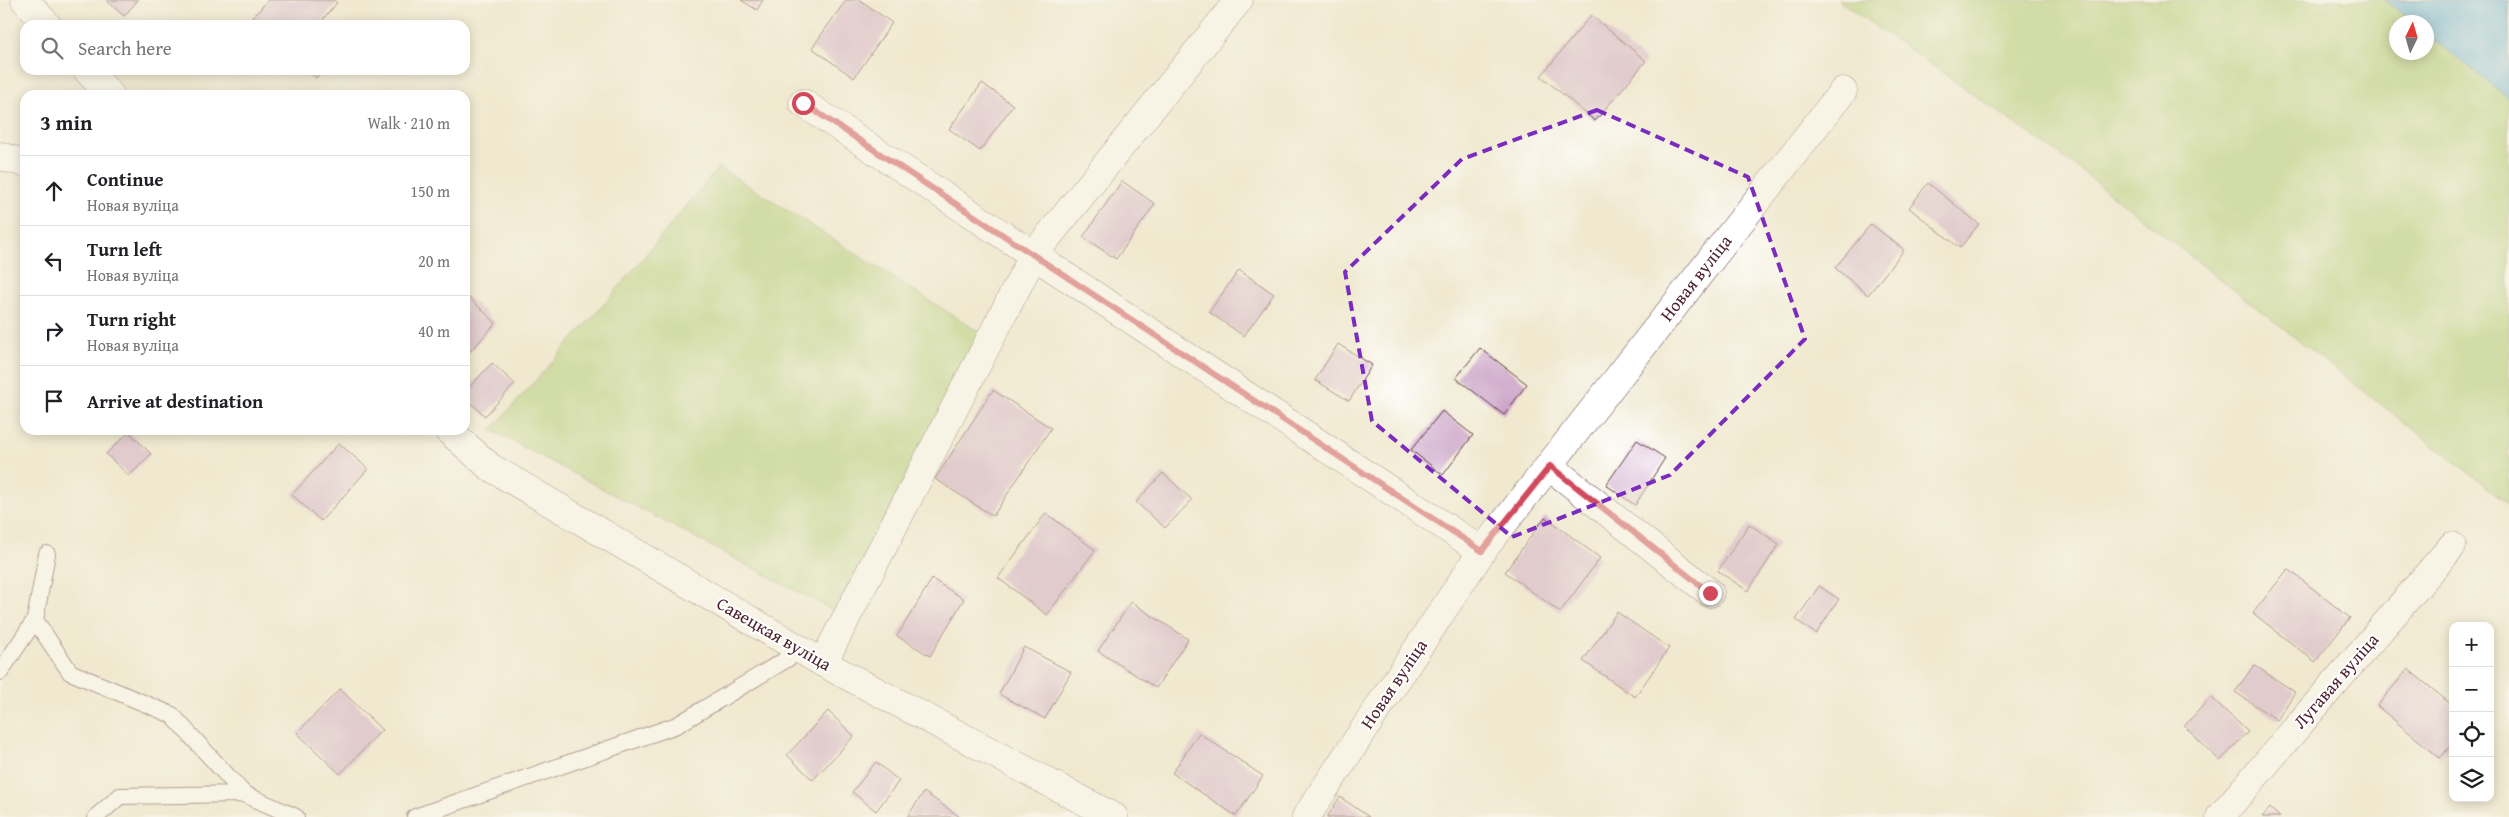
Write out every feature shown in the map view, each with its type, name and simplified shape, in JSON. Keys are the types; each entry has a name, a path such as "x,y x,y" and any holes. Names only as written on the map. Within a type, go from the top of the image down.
{"street":[{"path":"25,0 43,20"},
{"path":"812,657 1034,254 1239,0"},
{"path":"92,75 105,90"},
{"name":"Новая вуліца","path":"1306,817 1482,551 1843,91"},
{"path":"803,103 1482,551"},
{"path":"0,156 20,161"},
{"name":"Савецкая вуліца","path":"454,435 490,467 812,657 1114,817"},
{"path":"1550,466 1710,593"},
{"name":"Лугавая вуліца","path":"2220,817 2452,546"}],"lane":[{"path":"0,672 35,620 46,554"},
{"path":"35,620 70,672 172,715 244,794 296,817"},
{"path":"415,817 677,725 812,657"},
{"path":"96,817 120,796 244,794"}],"highlighted area":[{"path":"1597,110 1748,177 1805,339 1670,475 1512,537 1372,421 1345,272 1462,159"}],"green space":[{"path":"1838,0 2509,0 2509,504 2059,154"},
{"path":"719,167 984,335 834,611 491,430 608,300"}],"water":[{"path":"2384,0 2509,0 2509,99 2434,40 2434,15 2404,15"}],"building":[{"path":"106,0 138,0 124,16"},
{"path":"268,0 334,0 337,3 324,20 251,20"},
{"path":"741,0 763,0 757,10"},
{"path":"846,0 860,0 892,23 854,78 812,48"},
{"path":"1591,15 1646,61 1595,121 1541,76"},
{"path":"982,83 1013,105 980,151 949,129"},
{"path":"1122,181 1155,204 1116,259 1083,237"},
{"path":"1928,183 1979,224 1960,248 1909,208"},
{"path":"1871,224 1904,250 1868,295 1835,268"},
{"path":"1239,270 1274,294 1244,336 1209,312"},
{"path":"470,299 496,323 470,352"},
{"path":"1338,344 1372,365 1349,401 1315,380"},
{"path":"1480,348 1527,384 1504,415 1456,378"},
{"path":"492,363 515,384 485,416 470,402 470,387"},
{"path":"993,390 1051,428 993,516 935,479"},
{"path":"1442,411 1473,435 1443,475 1411,450"},
{"path":"126,435 132,435 151,454 129,476 106,454"},
{"path":"1637,440 1665,458 1635,505 1606,485"},
{"path":"339,443 368,469 321,521 292,495"},
{"path":"1163,473 1192,500 1165,528 1136,502"},
{"path":"1046,513 1095,550 1047,615 998,578"},
{"path":"1545,517 1600,558 1560,612 1505,572"},
{"path":"1749,524 1779,544 1748,591 1718,571"},
{"path":"2288,569 2350,618 2315,662 2253,613"},
{"path":"932,579 964,599 930,656 897,636"},
{"path":"1819,586 1839,599 1816,634 1796,620"},
{"path":"1131,602 1188,639 1156,688 1098,651"},
{"path":"1617,612 1669,648 1635,697 1583,661"},
{"path":"1024,647 1071,672 1045,719 999,694"},
{"path":"2254,665 2295,692 2277,720 2235,692"},
{"path":"2408,669 2449,703 2449,748 2440,758 2377,706"},
{"path":"340,689 382,730 340,774 297,733"},
{"path":"2211,697 2248,732 2220,761 2184,726"},
{"path":"828,711 854,736 813,780 787,755"},
{"path":"1199,733 1263,776 1236,816 1172,773"},
{"path":"876,762 899,781 876,811 852,792"},
{"path":"924,792 960,817 907,817"},
{"path":"1340,797 1369,817 1327,817"},
{"path":"2270,808 2280,817 2262,817"}],"route":[{"path":"803,103 1482,551 1550,466 1710,593"}]}
